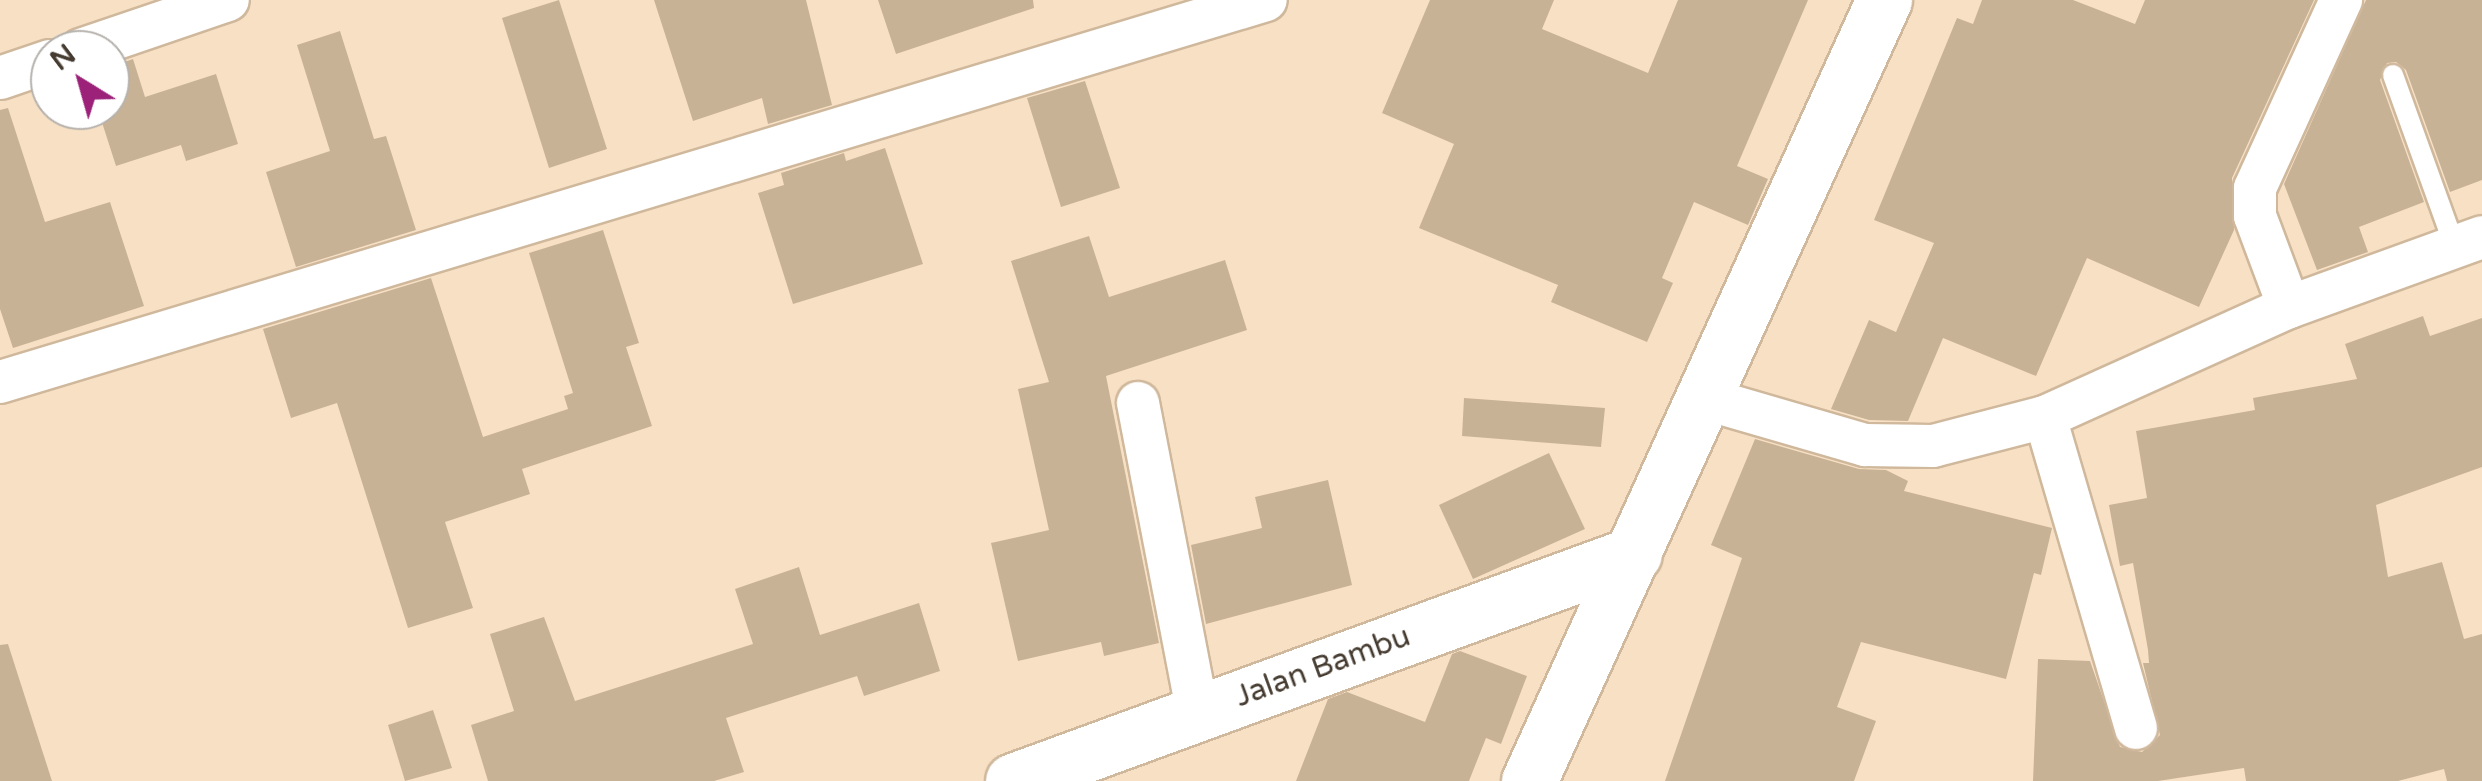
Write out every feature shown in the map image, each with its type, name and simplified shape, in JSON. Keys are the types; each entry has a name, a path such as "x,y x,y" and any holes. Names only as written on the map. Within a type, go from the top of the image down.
{"main road":[{"path":"1529,781 1884,0"},
{"name":"Jalan Bambu","path":"1013,781 1634,554"}],"street":[{"path":"130,33 228,0"},
{"path":"0,382 1266,0"},
{"path":"2289,307 2254,216 2255,188 2341,0"},
{"path":"0,78 30,68"},
{"path":"1703,398 1865,444 1933,446 2044,417 2289,307 2468,242"},
{"path":"1138,402 1198,714"},
{"path":"2044,417 2136,728"}],"lane":[{"path":"2393,75 2468,242"}],"building":[{"path":"559,0 607,149 549,168 502,18"},
{"path":"654,0 806,0 832,105 768,124 762,98 693,121"},
{"path":"878,0 1033,0 1034,8 896,54"},
{"path":"1430,0 1554,0 1542,29 1648,73 1678,0 1808,0 1737,166 1768,179 1748,225 1694,202 1662,278 1673,283 1647,342 1551,302 1558,285 1419,228 1454,144 1382,113"},
{"path":"1982,0 2073,0 2135,24 2145,0 2314,0 2232,178 2234,230 2199,307 2087,258 2036,376 1943,338 1908,421 1869,420 1831,409 1869,320 1896,332 1934,243 1874,220 1957,18 1973,24"},
{"path":"2366,0 2482,0 2482,180 2450,192 2406,70 2396,62 2387,63 2380,80 2424,202 2359,227 2368,252 2317,270 2284,184"},
{"path":"340,31 374,139 386,136 416,230 296,267 266,172 330,151 297,45"},
{"path":"133,59 145,97 216,74 238,144 186,161 181,145 116,166 104,130 130,130"},
{"path":"1085,81 1120,188 1061,207 1027,98"},
{"path":"8,108 45,222 110,202 144,306 13,348 0,309 0,110"},
{"path":"885,148 923,264 793,304 758,193 784,185 781,173 844,153 846,161"},
{"path":"603,230 639,343 626,347 652,426 522,469 530,494 445,522 473,608 408,628 337,403 291,418 263,329 431,278 483,437 568,409 564,396 573,393 529,253"},
{"path":"1089,236 1109,297 1225,260 1247,330 1106,376 1159,643 1104,656 1101,642 1018,661 991,543 1049,530 1018,389 1049,382 1011,261"},
{"path":"2423,316 2430,336 2482,318 2482,467 2376,505 2388,577 2442,562 2464,639 2482,634 2482,781 2447,781 2444,769 2398,781 2246,781 2244,768 2158,781 2033,781 2038,659 2090,661 2120,747 2142,752 2160,735 2143,663 2149,663 2148,650 2133,563 2120,566 2109,505 2147,498 2136,431 2255,410 2253,398 2357,379 2345,344"},
{"path":"1464,398 1605,408 1601,447 1462,436"},
{"path":"1755,439 1859,469 1886,470 1908,481 1904,491 2052,528 2041,575 2034,573 2006,679 1861,642 1837,707 1876,721 1854,781 1665,781 1742,558 1711,545"},
{"path":"1549,453 1585,529 1473,579 1439,505"},
{"path":"1328,480 1352,585 1206,624 1191,545 1262,528 1255,497"},
{"path":"799,567 820,635 919,603 940,671 864,696 857,676 726,718 744,772 714,781 488,781 471,725 514,711 490,634 544,617 575,701 753,644 735,589"},
{"path":"8,644 52,781 0,781 0,645"},
{"path":"1460,651 1527,676 1501,744 1486,738 1469,781 1296,781 1328,699 1347,692 1425,722 1452,654"},
{"path":"433,710 452,768 405,781 388,725"}]}
